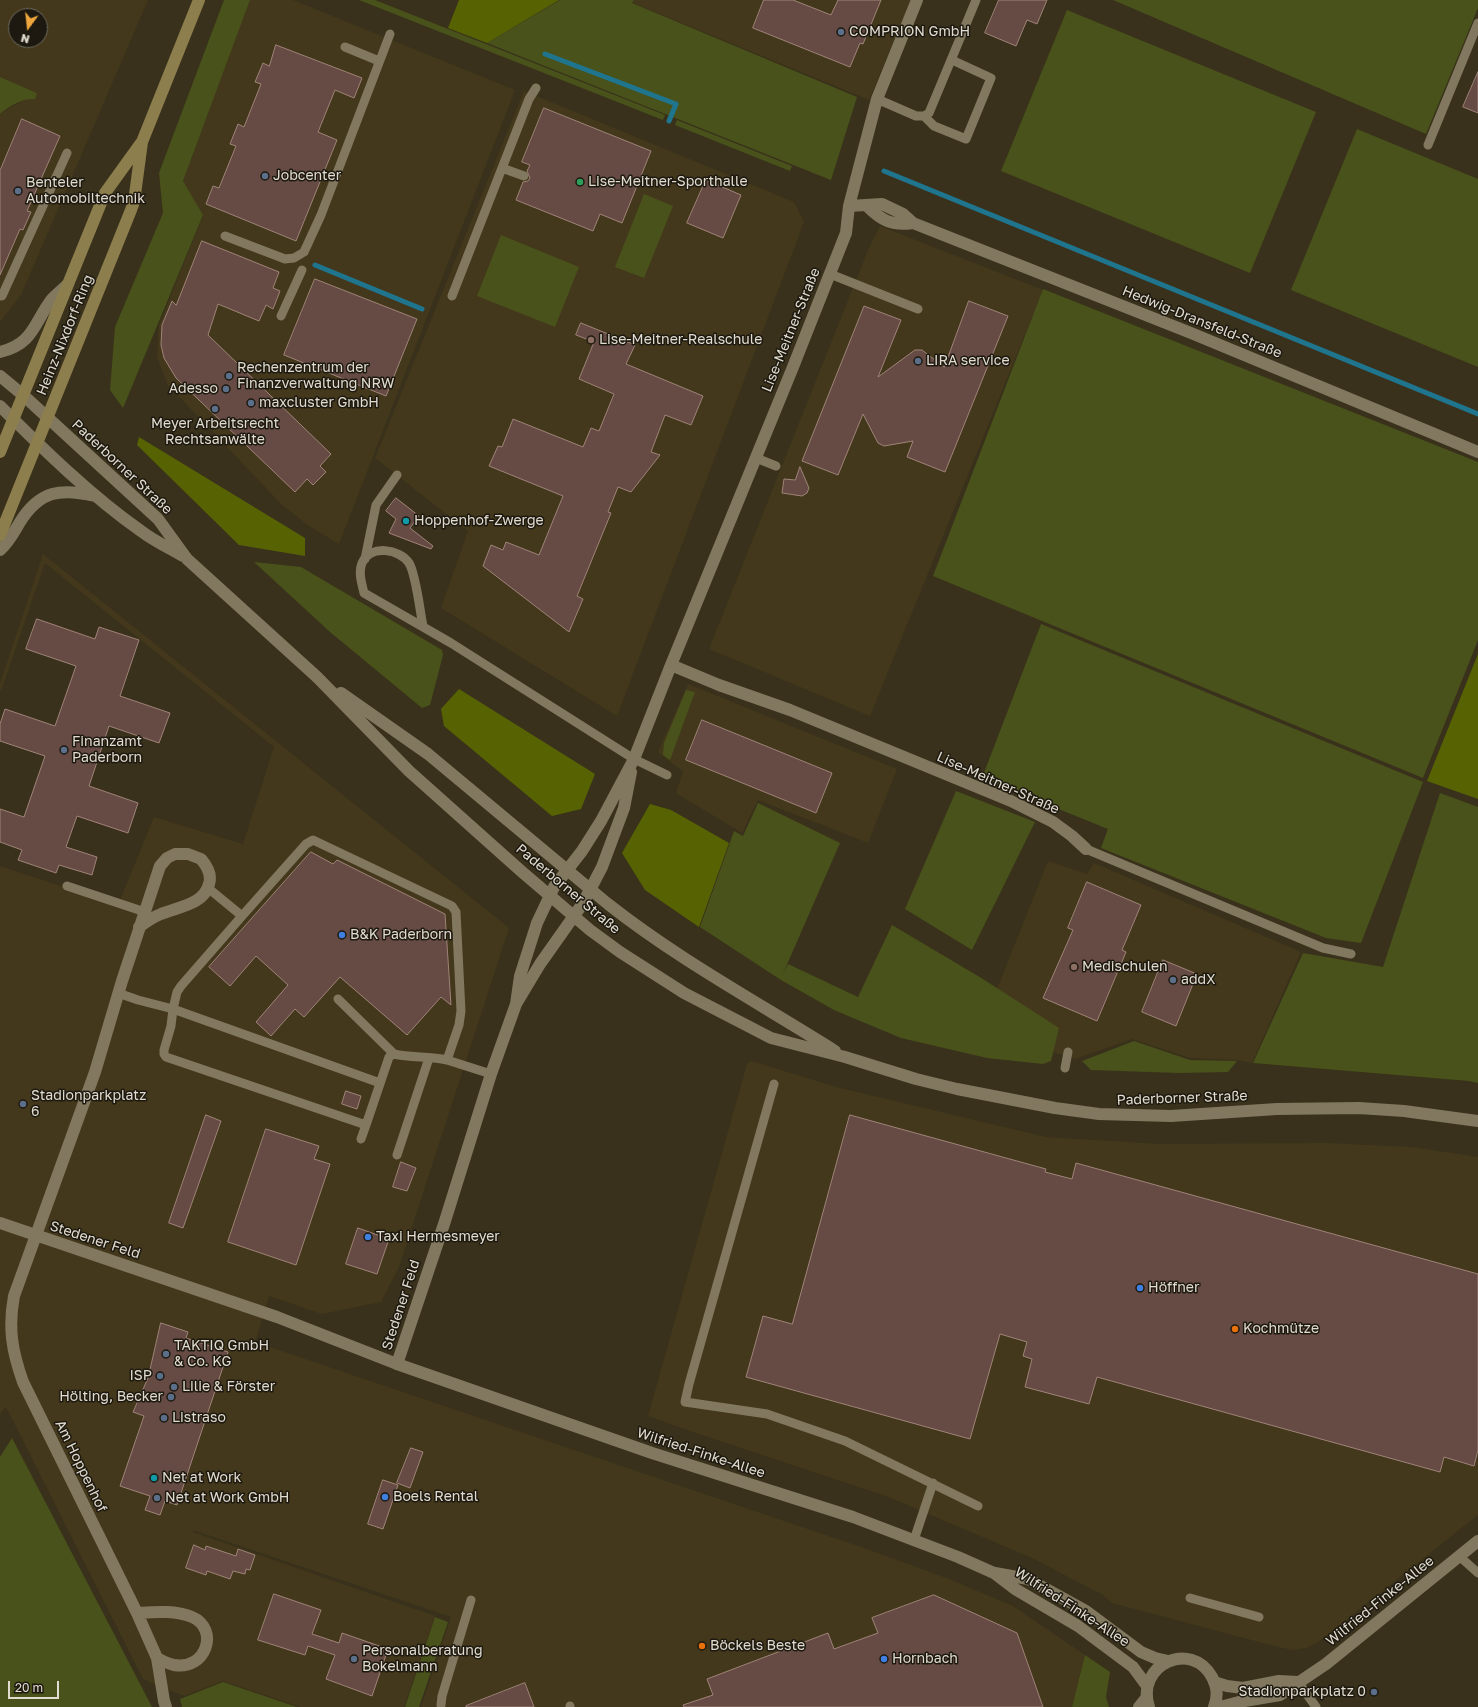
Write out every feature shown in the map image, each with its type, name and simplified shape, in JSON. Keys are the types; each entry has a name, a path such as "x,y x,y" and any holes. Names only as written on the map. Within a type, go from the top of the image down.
{"main road":[{"name":"Heinz-Nixdorf-Ring","path":"0,452 105,193 142,142 199,0"},
{"name":"Heinz-Nixdorf-Ring","path":"0,535 134,202 142,142"}],"street":[{"name":"Lise-Meitner-Straße","path":"567,870 582,851 598,826 634,759 756,458 846,233 850,206 876,99 917,0"},
{"name":"Hedwig-Dransfeld-Straße","path":"850,206 867,206 878,217 899,225 913,223 1191,333 1478,452"},
{"path":"0,352 23,342 29,336 52,299 68,284"},
{"name":"Paderborner Straße","path":"0,376 23,395 158,519 187,559"},
{"name":"Paderborner Straße","path":"0,406 37,443 97,496 141,532 187,559 317,677 409,771 574,916 620,952 684,993 771,1038 845,1057 916,1079 957,1089 1048,1107 1099,1114 1171,1116 1269,1110 1359,1108 1404,1111 1478,1121"},
{"path":"0,550 7,544 28,510 46,496 66,491 97,496"},
{"name":"Lise-Meitner-Straße","path":"671,665 719,685 790,710 1011,801 1053,822 1086,849"},
{"name":"Paderborner Straße","path":"317,677 428,754 590,890 638,927 701,969 845,1057"},
{"name":"Lise-Meitner-Straße","path":"574,916 602,867 624,808 634,759"},
{"name":"Stedener Feld","path":"36,1236 92,1081 118,993 160,866 167,858 175,854 188,854 201,859 210,874 208,888"},
{"name":"Stedener Feld","path":"0,1224 277,1316 397,1364 445,1221 491,1074 516,1004 524,959 549,895 567,870"},
{"path":"140,927 150,919 195,901 205,894 208,888"},
{"name":"Stedener Feld","path":"516,1004 552,946 574,916"},
{"name":"Am Hoppenhof","path":"36,1236 14,1296 11,1320 13,1351 23,1382 32,1403 137,1613 157,1658 166,1707"},
{"name":"Wilfried-Finke-Allee","path":"397,1364 652,1453 853,1517 994,1573 1028,1579 1086,1611 1141,1652 1155,1658 1168,1661"},
{"name":"Wilfried-Finke-Allee","path":"1220,1707 1280,1695 1326,1664 1478,1541"},
{"name":"Wilfried-Finke-Allee","path":"994,1573 1015,1589 1078,1626 1127,1661 1139,1673 1148,1697"},
{"path":"137,1613 157,1612 184,1614 198,1620 205,1630 206,1646 204,1653 195,1662 188,1665 174,1665 157,1658"},
{"path":"1139,1707 1148,1697 1154,1672 1168,1661 1182,1658 1195,1661 1208,1670 1214,1682 1216,1695 1214,1707"},
{"path":"1214,1682 1238,1688 1279,1681 1298,1682"}],"lane":[{"path":"876,99 916,116 924,116 929,113 976,0"},
{"path":"1428,145 1478,23"},
{"path":"225,236 285,259 294,258 304,252 328,197 390,34"},
{"path":"345,47 379,61"},
{"path":"924,116 934,126 966,139 991,78 952,60"},
{"path":"452,296 529,99 536,88"},
{"path":"0,296 2,296 67,153"},
{"path":"502,168 524,176"},
{"path":"281,316 302,270"},
{"path":"830,274 918,309"},
{"path":"756,458 776,466"},
{"path":"365,559 376,506 397,475"},
{"path":"423,626 412,568 406,559 387,550 371,554 362,563 360,571 364,593 423,626 634,759 667,775"},
{"path":"366,1124 166,1057 164,1054 177,992 181,986 306,844 313,840 452,906 456,912 461,1011 447,1060"},
{"name":"Lise-Meitner-Straße","path":"1086,849 1323,948 1351,954"},
{"path":"67,886 145,912"},
{"path":"208,888 242,916"},
{"path":"118,993 173,1009 380,1083"},
{"path":"338,999 394,1054 412,1058 447,1060 491,1074"},
{"path":"1065,1068 1068,1052"},
{"path":"361,1139 387,1060 394,1054"},
{"path":"397,1155 429,1058"},
{"path":"774,1084 685,1402 767,1414 845,1441 933,1482 978,1506"},
{"path":"914,1540 933,1482"},
{"path":"1459,1556 1478,1573"},
{"path":"1190,1598 1259,1617"},
{"path":"441,1705 442,1696 471,1600"},
{"path":"1298,1682 1316,1707"}],"shaded area":[{"path":"0,0 148,0 21,295 0,322 0,114 29,98 35,99 37,93 0,77"},
{"path":"250,0 293,0 515,90 339,544 309,526 282,505 168,385 157,357 159,325 203,216 183,181"},
{"path":"634,0 911,0 869,100 633,3"},
{"name":"Lise-Meitner-Realschule","path":"524,91 794,202 804,222 617,716 441,608 468,531 375,458"},
{"path":"880,226 1043,290 870,716 709,649 868,250"},
{"path":"43,554 509,928 399,1267 381,1302 322,1314 269,1296 255,1342 864,1548 949,1579 1013,1606 1085,1655 1072,1707 421,1707 451,1617 193,1530 193,1532 435,1616 404,1707 300,1707 223,1681 184,1696 143,1679 6,1407 0,1414 0,866 118,905 154,817 243,844 274,747 45,563 0,691 0,684"},
{"path":"688,684 897,769 868,843 758,800 742,833 676,793 683,772 658,752"},
{"path":"1048,861 1087,874 1094,863 1301,952 1252,1063 1238,1060 1190,1058 1132,1039 1075,1059 981,1029"},
{"path":"752,1061 836,1087 1046,1137 1159,1144 1326,1143 1412,1147 1478,1157 1478,1515 1317,1643 1306,1648 1292,1650 1112,1603 1103,1595 1032,1558 886,1496 648,1416 747,1064"}],"green space":[{"path":"224,0 250,0 183,181 203,215 123,408 110,390 115,327 163,213 159,173"},
{"path":"359,0 375,0 665,115 663,120"},
{"path":"459,0 559,0 487,43 448,28"},
{"path":"560,0 634,0 632,3 857,97 831,180 487,43"},
{"path":"1113,0 1478,0 1478,8 1426,134"},
{"path":"1067,10 1316,112 1250,273 1001,171"},
{"path":"0,77 37,93 35,99 16,103 0,114"},
{"path":"677,120 792,166 790,171 675,125"},
{"path":"1357,129 1478,179 1478,367 1291,290"},
{"path":"644,194 673,206 644,278 615,267"},
{"path":"501,235 579,267 555,327 477,296"},
{"path":"1043,289 1478,462 1478,640 1423,778 933,576"},
{"path":"139,437 305,538 305,556 239,545 137,445"},
{"path":"254,562 301,567 442,650 443,655 430,705 422,708 330,632"},
{"path":"1041,624 1423,782 1361,943 1326,938 1101,848 1108,829 982,778"},
{"path":"1478,654 1478,799 1427,781"},
{"path":"459,689 595,774 581,809 552,816 444,726 441,709"},
{"path":"686,690 695,692 670,760 663,755 664,743"},
{"path":"956,791 1035,822 972,950 905,909"},
{"path":"1440,793 1478,807 1478,1083 1253,1063 1303,953 1383,967"},
{"path":"758,803 840,843 782,976 788,964 858,997 892,925 983,979 1059,1028 1051,1061 1043,1064 987,1058 901,1038 834,1010 781,980 700,927 734,831 743,836"},
{"path":"650,804 671,810 729,843 699,927 645,890 622,853"},
{"path":"1134,1041 1190,1060 1237,1061 1228,1072 1179,1073 1091,1070 1082,1061"},
{"path":"12,1438 152,1707 0,1707 0,1457"},
{"path":"435,1617 448,1622 419,1707 405,1707"},
{"path":"1085,1655 1110,1672 1106,1697 1109,1707 1072,1707"},
{"path":"223,1682 297,1707 182,1707 180,1699"}],"building":[{"path":"764,0 793,0 831,15 838,0 881,0 863,44 860,43 850,67 753,28"},
{"path":"999,0 1047,0 1037,24 1027,20 1016,46 985,33"},
{"path":"276,45 362,78 354,98 335,90 318,132 337,140 296,241 206,204 213,186 219,188 236,146 230,144 238,124 244,127 261,84 255,82 263,63 269,66"},
{"path":"1478,72 1478,113 1463,107"},
{"name":"Lise-Meitner-Sporthalle","path":"544,108 651,151 622,223 600,214 593,231 516,200 523,182 528,181 530,178 527,171 530,165 522,162"},
{"name":"Benteler Automobiltechnik","path":"22,119 60,136 27,211 31,212 23,230 20,229 0,275 0,171"},
{"path":"706,180 741,195 723,238 687,223"},
{"path":"202,241 279,272 273,288 280,291 273,309 266,305 259,321 218,304 208,335 331,454 320,466 326,472 313,485 307,479 295,492 176,378 164,358 161,345 162,325 172,301 176,305"},
{"path":"315,279 417,319 386,396 284,355"},
{"path":"969,301 1008,316 945,472 907,457 913,441 884,446 878,443 863,414 838,475 802,461 864,306 901,320 878,377 915,350 922,350 944,367"},
{"path":"581,323 635,345 626,364 703,396 691,425 665,415 651,452 660,455 631,492 618,487 608,512 611,513 577,596 583,599 569,632 483,566 491,545 503,550 506,542 539,555 563,496 489,466 498,446 502,447 513,419 583,447 591,428 599,431 614,394 579,379 594,342 576,335"},
{"path":"800,467 809,488 807,493 802,496 782,493 784,479 795,480"},
{"name":"Hoppenhof-Zwerge","path":"396,498 419,516 410,528 433,546 431,549 389,533 396,519 386,511"},
{"name":"Finanzamt Paderborn","path":"37,619 95,639 99,627 139,640 120,696 170,713 159,743 109,726 89,786 138,803 128,833 77,816 66,847 97,857 92,875 59,865 56,873 18,860 22,850 0,842 0,809 24,817 45,756 0,741 0,724 5,709 55,726 76,666 26,649"},
{"path":"702,720 832,773 816,813 686,760"},
{"name":"B&K Paderborn","path":"311,852 333,864 337,860 445,914 451,1005 441,997 407,1035 340,977 304,1017 295,1009 271,1036 256,1022 288,985 256,956 230,986 209,967"},
{"path":"1087,882 1141,905 1122,950 1126,952 1097,1021 1043,998 1073,930 1068,928"},
{"path":"1163,960 1197,974 1176,1026 1142,1012"},
{"path":"346,1091 361,1096 357,1109 342,1104"},
{"path":"206,1115 221,1121 183,1228 169,1223"},
{"name":"Höffner","path":"850,1115 1046,1169 1045,1172 1072,1179 1076,1163 1478,1274 1478,1450 1474,1466 1444,1457 1440,1472 1097,1377 1089,1404 1025,1387 1032,1359 1023,1356 1027,1342 1000,1334 970,1439 746,1377 763,1316 792,1324"},
{"path":"266,1129 319,1146 314,1159 330,1164 296,1265 228,1242"},
{"path":"401,1162 416,1168 407,1191 393,1187"},
{"path":"358,1228 389,1239 377,1274 346,1264"},
{"path":"161,1323 188,1332 186,1338 228,1352 177,1505 165,1501 160,1515 145,1510 150,1496 120,1486 144,1416 133,1412 148,1378"},
{"path":"411,1448 423,1452 410,1488 397,1483"},
{"path":"383,1480 398,1485 383,1529 368,1524"},
{"path":"194,1545 205,1550 206,1546 236,1556 238,1549 255,1555 250,1570 246,1569 245,1574 233,1571 230,1579 207,1571 206,1575 186,1568"},
{"path":"274,1594 321,1610 312,1634 339,1643 342,1633 388,1649 372,1696 326,1679 335,1655 308,1646 305,1655 258,1640"},
{"name":"Hornbach","path":"934,1595 1017,1633 1043,1707 684,1707 683,1705 713,1695 707,1679 828,1633 834,1649 878,1633 872,1618"},
{"path":"525,1683 534,1707 466,1707 466,1706"}],"waterway":[{"path":"545,54 676,104 669,121"},
{"path":"884,171 1478,414"},
{"path":"315,265 422,309"}],"place":[{"name":"COMPRION GmbH","path":"841,32"},
{"name":"Jobcenter","path":"265,176"},
{"name":"Lise-Meitner-Sporthalle","path":"580,182"},
{"name":"Benteler Automobiltechnik","path":"18,191"},
{"name":"Lise-Meitner-Realschule","path":"591,340"},
{"name":"LIRA service","path":"918,361"},
{"name":"Rechenzentrum der Finanzverwaltung NRW","path":"229,376"},
{"name":"Adesso","path":"226,389"},
{"name":"maxcluster GmbH","path":"251,403"},
{"name":"Meyer Arbeitsrecht Rechtsanwälte","path":"215,409"},
{"name":"Hoppenhof-Zwerge","path":"406,521"},
{"name":"Finanzamt Paderborn","path":"64,750"},
{"name":"B&K Paderborn","path":"342,935"},
{"name":"Medischulen","path":"1074,967"},
{"name":"addX","path":"1173,980"},
{"name":"Stadionparkplatz 6","path":"23,1104"},
{"name":"Taxi Hermesmeyer","path":"368,1237"},
{"name":"Höffner","path":"1140,1288"},
{"name":"Kochmütze","path":"1235,1329"},
{"name":"TAKTIQ GmbH & Co. KG","path":"166,1354"},
{"name":"ISP","path":"160,1376"},
{"name":"Lilie & Förster","path":"174,1387"},
{"name":"Hölting, Becker","path":"171,1397"},
{"name":"Listraso","path":"164,1418"},
{"name":"Net at Work","path":"154,1478"},
{"name":"Boels Rental","path":"385,1497"},
{"name":"Net at Work GmbH","path":"157,1498"},
{"name":"Böckels Beste","path":"702,1646"},
{"name":"Personalberatung Bokelmann","path":"354,1659"},
{"name":"Hornbach","path":"884,1659"},
{"name":"Stadionparkplatz 0","path":"1374,1692"}]}
